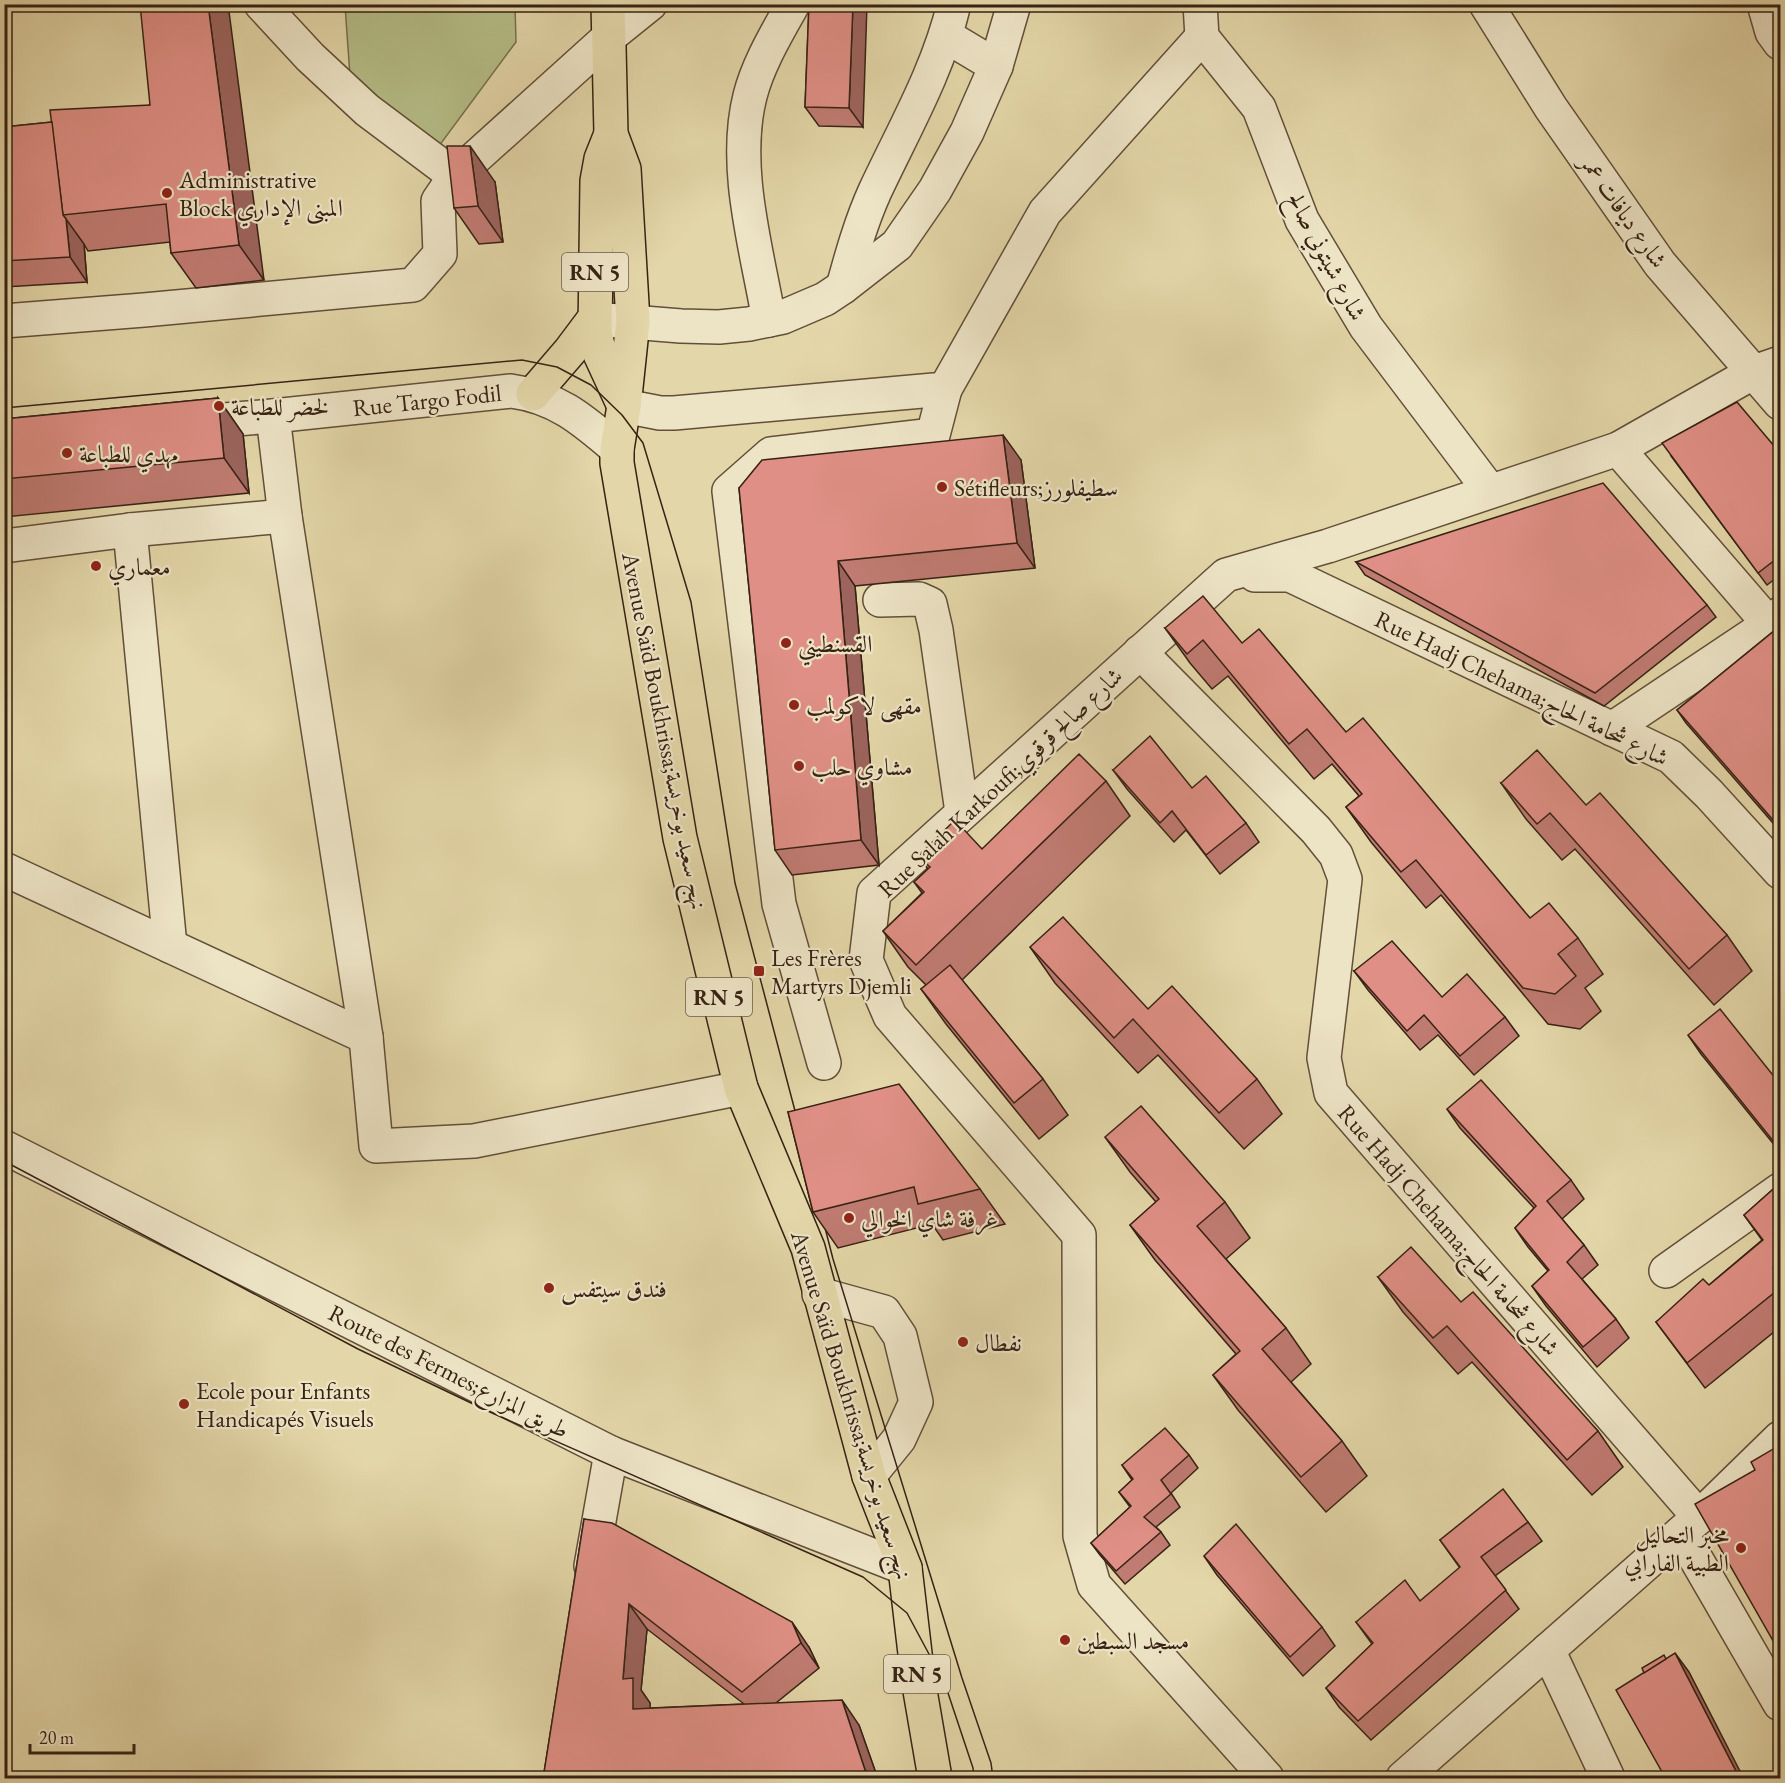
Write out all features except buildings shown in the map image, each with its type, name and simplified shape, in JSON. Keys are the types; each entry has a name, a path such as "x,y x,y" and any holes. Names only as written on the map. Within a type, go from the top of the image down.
{"main road":[{"name":"Avenue Saïd Boukhrissa;نهج سعيد بوخريسة","path":"608,4 611,134 624,169 633,321 617,449 619,477 680,838 741,1088 808,1248 869,1476 905,1568 918,1679 935,1779"},
{"name":"Avenue Saïd Boukhrissa;نهج سعيد بوخريسة","path":"611,134 601,159 597,181 594,319 597,345 624,406"},
{"path":"533,394 594,319"}],"street":[{"path":"261,4 310,57 367,110 455,176"},
{"path":"4,321 413,285 441,254 438,201 455,176 609,37 650,4"},
{"path":"769,320 749,205 743,150 750,96 770,46 793,4"},
{"path":"843,287 858,232 933,71 946,36 954,4"},
{"path":"594,319 681,326 719,327 749,324 783,317 825,300 843,287 897,245 935,190 967,132 996,66 1014,4"},
{"path":"824,1063 779,904 729,491 771,454 933,435 945,389 1045,212 1202,38 1200,4"},
{"name":"شارع ديافات عمر","path":"1486,4 1551,108 1660,264 1767,367 1780,403"},
{"path":"946,36 996,66"},
{"name":"شارع شيتوني صالح","path":"1202,38 1259,108 1302,220 1366,327 1490,491"},
{"name":"Rue Salah Karkoufi;شارع صالح قرقوي","path":"1267,1779 1094,1585 1080,1536 1079,1235 890,1016 866,960 873,893 1226,575 1328,546 1618,449 1767,367"},
{"path":"624,406 674,413 945,389"},
{"name":"Rue Targo Fodil","path":"156,425 273,416 511,391 533,394 559,405 581,418 617,449"},
{"path":"273,416 285,516 366,1037 375,1146 474,1141 741,1088"},
{"path":"1612,729 1775,619 1618,449"},
{"path":"4,546 130,530 285,516"},
{"path":"130,530 170,946"},
{"name":"Rue Hadj Chehama;شارع شحامة الحاج","path":"1226,575 1290,575 1671,757 1709,794 1780,872"},
{"path":"880,600 919,599 930,604 936,630 962,812"},
{"name":"Rue Hadj Chehama;شارع شحامة الحاج","path":"1140,652 1316,830 1336,855 1345,879 1324,1058 1330,1094 1690,1525 1780,1704"},
{"path":"4,869 366,1037"},
{"name":"Route des Fermes;طريق المزارع","path":"7,1154 611,1453 905,1568"},
{"path":"1666,1271 1780,1190"},
{"path":"819,1294 884,1312 900,1336 916,1402 899,1439 869,1476"},
{"path":"1402,1779 1690,1525 1780,1438"},
{"path":"587,1592 611,1453"},
{"path":"1548,1650 1608,1779"}],"green space":[{"path":"345,5 515,5 516,42 439,146 350,76"}],"tram line":[{"path":"4,408 522,360 557,367 591,385 622,415 643,443 691,602 735,883 799,1126"},
{"path":"4,1161 358,1349 490,1412 863,1577 907,1613 945,1684 973,1768 974,1778"},
{"path":"822,1216 833,1259 962,1678 991,1763 993,1778"}],"place":[{"name":"Administrative Block المبنى الإداري","path":"167,193"},
{"name":"لخضر للطباعة","path":"219,406"},
{"name":"مهدي للطباعة","path":"67,453"},
{"name":"Sétifleurs;سطيفلورز","path":"942,487"},
{"name":"معماري","path":"96,566"},
{"name":"القسنطيني","path":"786,643"},
{"name":"مقهى لاكولمب","path":"794,705"},
{"name":"مشاوي حلب","path":"799,766"},
{"name":"Les Frères Martyrs Djemli","path":"759,971"},
{"name":"غرفة شاي الخوالي","path":"849,1218"},
{"name":"فندق سيتفس","path":"549,1288"},
{"name":"نفطال","path":"963,1342"},
{"name":"Ecole pour Enfants Handicapés Visuels","path":"184,1404"},
{"name":"مخبر التحاليل الطبية الفارابي","path":"1741,1548"},
{"name":"مسجد السبطين","path":"1065,1640"}]}
